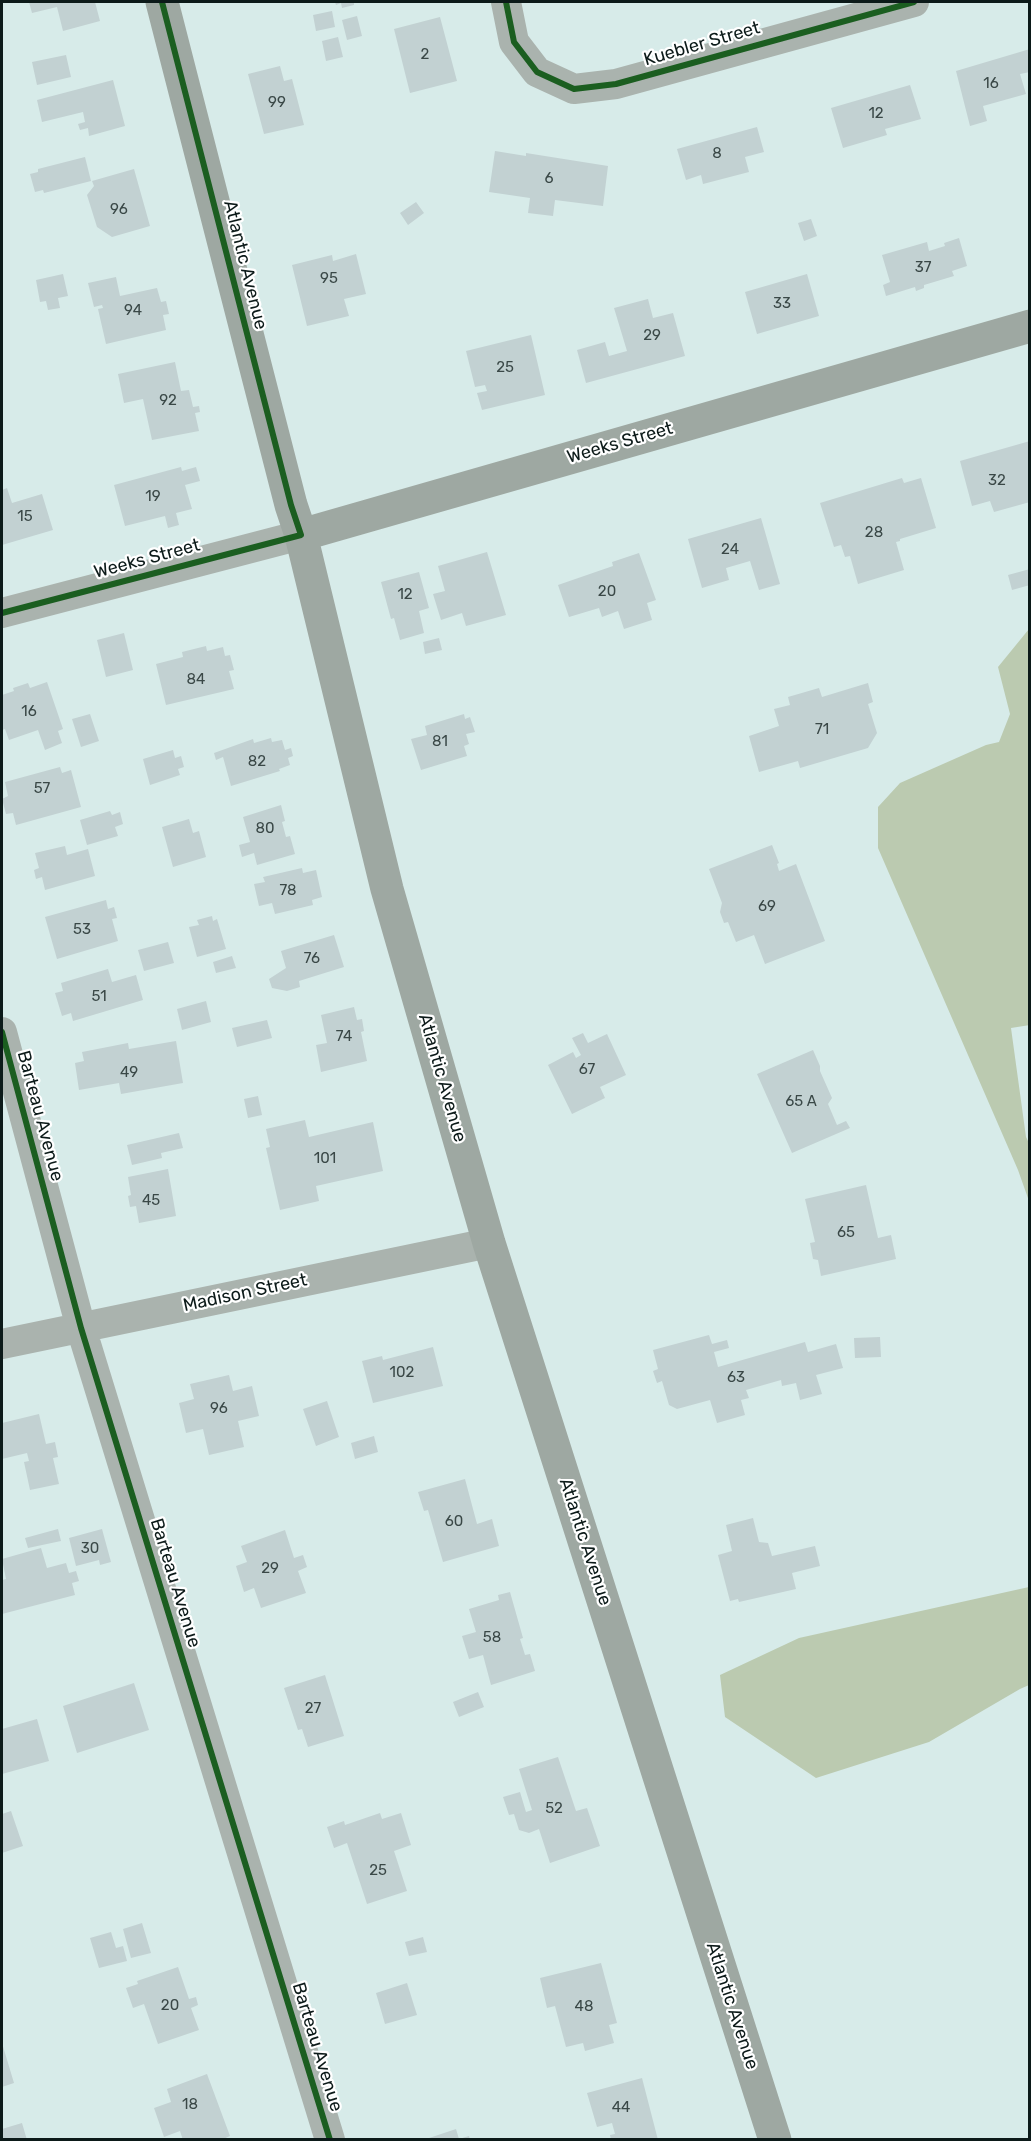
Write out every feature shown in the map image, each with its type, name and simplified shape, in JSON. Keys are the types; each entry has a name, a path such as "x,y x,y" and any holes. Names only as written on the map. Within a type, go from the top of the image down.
{"main road":[{"name":"Atlantic Avenue","path":"162,2 288,494 301,535 387,889 489,1243 775,2139"},
{"name":"Weeks Street","path":"301,535 1029,326"}],"street":[{"name":"Kuebler Street","path":"506,2 514,42 537,72 574,89 616,84 914,2"},
{"name":"Weeks Street","path":"2,613 301,535"},
{"name":"Barteau Avenue","path":"2,1032 81,1328 330,2139"},
{"name":"Madison Street","path":"2,1344 489,1243"}],"green space":[{"path":"1029,629 1030,1025 1011,1028 1026,1137 1029,1143 1029,1201 1018,1170 878,848 878,807 900,783 986,745 999,742 1010,714 998,667"},
{"path":"1029,1587 1029,1685 929,1742 816,1778 725,1717 720,1675 799,1638"}],"building":[{"path":"29,2 95,2 100,21 63,31 57,7 32,13"},
{"path":"335,2 354,2 354,5 342,8 341,3 336,5"},
{"path":"332,11 335,27 316,31 313,15"},
{"path":"357,16 362,36 347,40 342,20"},
{"path":"440,17 457,81 410,93 394,29"},
{"path":"338,37 343,57 326,61 322,41"},
{"path":"1030,49 1030,72 1020,74 1026,94 983,106 987,121 970,126 956,71"},
{"path":"66,55 71,77 37,85 32,62"},
{"path":"280,66 284,81 292,79 304,125 264,134 248,74"},
{"path":"113,80 125,126 89,136 88,128 80,130 78,124 85,122 83,112 42,122 37,100"},
{"path":"910,85 921,119 885,129 887,135 843,148 831,108"},
{"path":"757,127 764,152 745,157 749,172 703,184 701,175 686,180 677,149"},
{"path":"495,151 526,156 526,153 608,166 603,206 555,200 553,216 528,213 530,198 489,192"},
{"path":"85,157 91,181 44,193 43,190 35,192 30,174 38,172 38,169"},
{"path":"134,169 150,226 112,237 97,227 87,195 94,186 92,181"},
{"path":"416,202 424,213 408,225 400,213"},
{"path":"811,219 817,236 804,241 798,223"},
{"path":"959,238 967,266 952,271 954,276 924,285 924,288 916,291 915,287 886,296 883,285 890,282 882,255 927,242 929,251"},
{"path":"356,254 366,294 344,299 349,316 307,326 292,265 332,255 333,261"},
{"path":"63,274 68,296 58,298 60,308 48,310 46,301 40,302 36,280"},
{"path":"807,274 819,316 757,334 745,292"},
{"path":"116,277 120,296 157,288 161,302 166,301 169,314 163,315 166,330 106,344 98,309 103,308 102,305 94,307 88,283"},
{"path":"648,299 653,318 673,313 685,356 586,383 577,350 605,342 609,356 627,351 614,308"},
{"path":"531,335 545,395 482,410 477,393 487,391 485,385 475,387 466,351"},
{"path":"175,362 181,391 189,390 193,407 199,406 200,412 195,413 199,431 152,440 143,399 124,403 118,374"},
{"path":"1030,441 1030,502 994,512 990,501 972,506 960,461"},
{"path":"181,467 182,471 196,467 200,481 185,485 192,509 176,513 179,525 168,528 165,516 125,526 114,485"},
{"path":"902,478 904,483 921,478 936,528 896,542 904,570 858,584 850,556 845,557 841,545 834,547 820,503"},
{"path":"7,488 12,503 42,494 53,530 2,545 2,490"},
{"path":"761,518 780,584 759,590 750,561 726,568 729,580 702,588 688,539"},
{"path":"487,552 506,615 466,626 462,613 441,620 433,594 445,591 438,566"},
{"path":"639,553 656,600 647,603 652,620 624,629 618,611 602,617 599,608 569,617 558,585 613,566 612,562"},
{"path":"1030,569 1030,585 1012,590 1008,575"},
{"path":"419,572 429,608 419,611 424,633 400,640 394,618 391,619 381,582"},
{"path":"124,633 133,670 106,677 97,640"},
{"path":"439,638 442,650 425,654 423,642"},
{"path":"206,646 207,651 223,647 225,656 230,655 234,670 229,671 234,689 166,705 156,664 183,657 182,652"},
{"path":"47,682 63,729 58,731 62,743 45,750 38,730 9,740 5,729 2,730 2,695 28,683 30,688"},
{"path":"868,683 873,702 868,704 877,733 868,748 800,768 798,761 759,772 749,736 779,726 774,709 790,705 788,697 819,688 822,697"},
{"path":"90,714 99,741 81,747 72,719"},
{"path":"464,714 465,719 470,717 475,732 466,734 469,744 464,746 467,756 421,770 411,739 427,735 425,726"},
{"path":"271,738 272,742 282,740 285,750 291,748 293,756 288,758 290,765 279,769 280,771 231,786 223,757 216,760 214,753 253,739 254,743"},
{"path":"173,750 175,758 181,756 184,767 178,769 180,775 150,785 143,759"},
{"path":"60,767 62,773 71,770 81,807 16,825 13,813 6,814 2,799 8,796 5,782"},
{"path":"281,805 286,837 290,836 295,854 257,865 254,853 242,857 239,845 250,842 243,817"},
{"path":"110,811 112,815 120,812 123,824 115,827 118,836 87,845 80,820"},
{"path":"189,819 193,833 199,831 206,857 173,867 162,827"},
{"path":"772,845 779,863 777,864 779,871 796,864 825,941 765,964 754,935 736,942 728,922 724,923 720,912 722,903 709,869"},
{"path":"65,846 67,855 88,849 95,876 45,890 42,877 36,879 34,870 39,868 35,853"},
{"path":"302,868 303,873 316,870 322,897 312,900 313,905 275,914 272,903 259,906 254,884 265,882 263,877"},
{"path":"106,900 108,909 114,907 117,918 112,919 118,941 57,959 45,917"},
{"path":"212,916 213,921 217,919 226,949 197,957 189,927 199,925 197,920"},
{"path":"334,935 344,967 299,981 300,987 287,991 272,988 269,979 286,968 281,951"},
{"path":"168,942 174,963 144,971 138,950"},
{"path":"232,956 236,968 216,973 213,962"},
{"path":"108,969 112,982 136,975 143,1000 73,1021 71,1013 62,1016 55,993 63,991 61,983"},
{"path":"206,1001 211,1022 182,1030 177,1009"},
{"path":"354,1007 357,1020 362,1019 364,1031 361,1032 367,1061 321,1072 316,1045 327,1043 321,1015"},
{"path":"267,1020 272,1038 237,1047 232,1028"},
{"path":"583,1033 588,1043 607,1034 626,1075 600,1087 605,1098 572,1114 548,1065 573,1052 576,1058 581,1055 572,1038"},
{"path":"176,1041 183,1083 121,1094 119,1083 79,1090 75,1063 84,1061 82,1052 128,1043 129,1049"},
{"path":"813,1050 832,1098 828,1104 837,1125 846,1121 850,1128 792,1153 757,1074"},
{"path":"258,1096 262,1115 248,1118 244,1099"},
{"path":"305,1120 309,1137 373,1122 383,1171 316,1186 319,1201 280,1210 266,1148 270,1147 266,1129"},
{"path":"179,1133 183,1148 161,1153 162,1158 132,1165 127,1145"},
{"path":"168,1169 176,1216 139,1223 136,1206 130,1207 128,1177"},
{"path":"866,1185 878,1238 891,1235 896,1259 821,1276 818,1260 813,1259 810,1243 815,1242 805,1199"},
{"path":"709,1335 712,1344 727,1340 729,1348 714,1352 718,1367 805,1342 808,1352 836,1344 843,1368 816,1375 822,1394 800,1400 796,1383 782,1386 781,1380 746,1390 749,1398 741,1400 745,1415 717,1423 710,1400 677,1409 669,1405 662,1381 657,1383 653,1371 658,1369 653,1350"},
{"path":"880,1337 881,1357 855,1358 854,1338"},
{"path":"433,1347 443,1386 373,1403 362,1361 382,1356 383,1360"},
{"path":"229,1375 233,1391 252,1386 259,1416 238,1421 244,1447 209,1455 203,1429 186,1433 179,1403 194,1399 190,1384"},
{"path":"327,1401 339,1437 316,1446 303,1409"},
{"path":"39,1414 46,1444 55,1442 58,1457 53,1458 59,1484 30,1490 24,1462 29,1461 27,1453 2,1459 2,1423"},
{"path":"374,1436 378,1452 355,1459 351,1443"},
{"path":"465,1479 477,1524 492,1519 499,1546 443,1562 428,1510 424,1511 418,1492"},
{"path":"753,1518 759,1542 768,1543 772,1556 815,1546 820,1566 792,1573 796,1589 739,1602 738,1599 730,1601 718,1555 732,1551 726,1525"},
{"path":"58,1529 61,1541 28,1548 25,1538"},
{"path":"102,1529 111,1562 100,1565 99,1560 76,1566 69,1538"},
{"path":"285,1530 294,1558 303,1555 307,1567 298,1571 306,1593 261,1608 254,1588 244,1592 236,1566 247,1562 241,1546"},
{"path":"41,1548 47,1568 66,1563 69,1573 76,1571 79,1581 72,1583 75,1595 2,1614 2,1580 6,1579 2,1559"},
{"path":"510,1592 523,1638 520,1639 525,1655 530,1654 535,1671 491,1685 483,1655 469,1659 462,1636 476,1632 469,1609 499,1600 498,1595"},
{"path":"325,1675 344,1736 308,1747 302,1729 298,1730 284,1688"},
{"path":"134,1683 149,1730 77,1753 63,1706"},
{"path":"478,1692 484,1707 459,1717 453,1702"},
{"path":"37,1719 49,1761 2,1774 2,1729"},
{"path":"558,1757 576,1811 587,1808 600,1846 550,1863 539,1829 529,1833 519,1830 514,1814 509,1815 503,1797 520,1792 526,1812 532,1810 519,1769"},
{"path":"11,1811 23,1846 2,1853 2,1814"},
{"path":"380,1813 382,1819 401,1813 411,1845 394,1851 407,1891 367,1904 347,1843 334,1848 327,1827 344,1821 345,1825"},
{"path":"142,1923 151,1953 131,1958 123,1929"},
{"path":"111,1932 116,1948 123,1946 127,1961 99,1968 90,1938"},
{"path":"423,1937 427,1952 409,1956 405,1942"},
{"path":"601,1963 617,2023 609,2025 614,2043 585,2051 583,2043 566,2047 555,2006 547,2008 540,1978"},
{"path":"178,1967 189,1999 196,1997 198,2005 191,2008 199,2030 158,2044 144,2004 133,2008 126,1988 138,1984 137,1981"},
{"path":"407,1983 417,2015 385,2024 376,1993"},
{"path":"2,2043 14,2083 2,2087"},
{"path":"207,2074 230,2136 221,2140 183,2140 180,2131 164,2137 154,2108 171,2102 167,2089"},
{"path":"642,2078 658,2140 611,2140 610,2135 615,2134 612,2123 597,2127 587,2093"},
{"path":"22,2123 27,2140 2,2140 2,2129"},
{"path":"456,2129 459,2139 469,2136 470,2140 423,2140"}],"cycle path":[{"path":"2,613 301,535 291,505 162,2"},
{"path":"506,2 514,42 537,72 574,89 616,84 914,2"},
{"path":"2,1032 81,1328 330,2140"}]}
